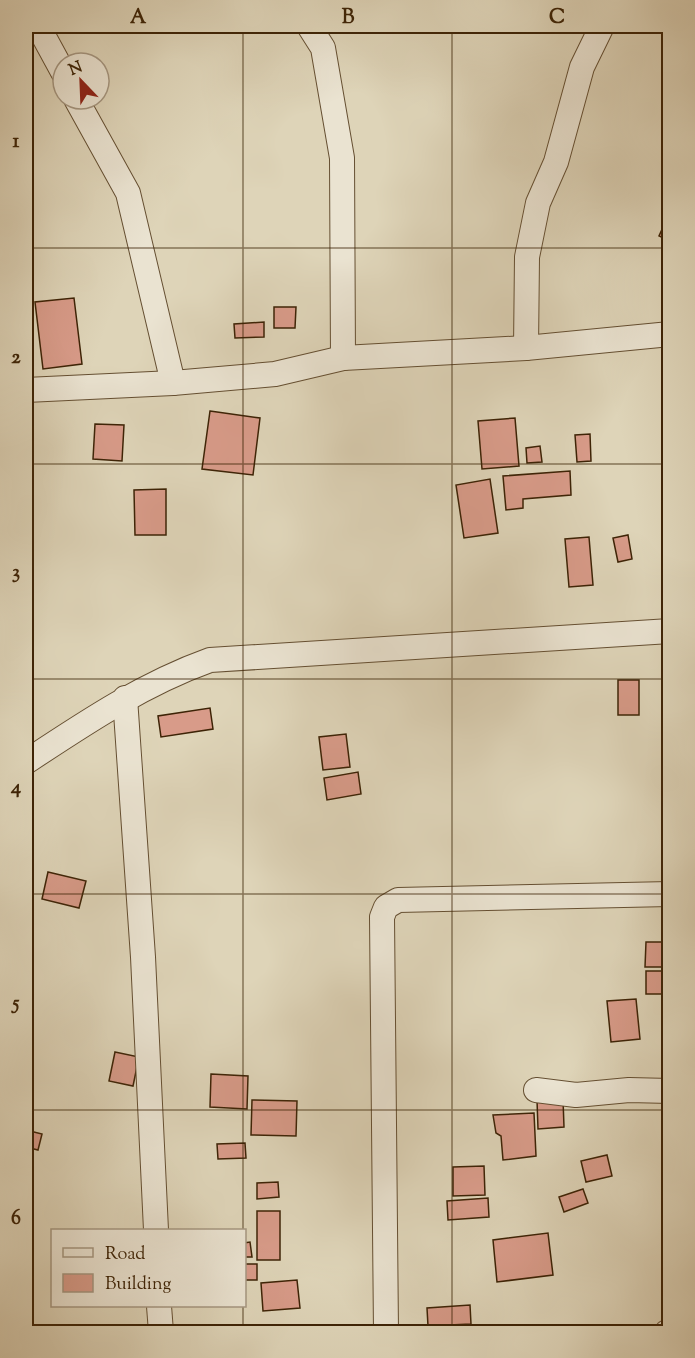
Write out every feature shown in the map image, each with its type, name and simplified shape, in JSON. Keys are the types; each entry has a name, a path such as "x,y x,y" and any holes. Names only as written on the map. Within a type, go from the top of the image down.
{"street":[{"path":"38,26 52,51"},
{"path":"309,26 323,48 342,158 343,358"},
{"path":"526,348 527,257 538,203 556,162 582,67 602,26"},
{"path":"83,111 128,194 173,383"},
{"path":"26,390 173,383 275,374 343,358 526,348 669,334"},
{"path":"26,762 125,698 179,671 210,660 669,631"},
{"path":"125,698 143,957 156,1229"},
{"path":"386,1332 382,917 386,907 398,900 669,894"},
{"path":"536,1090 576,1095 629,1090 669,1091"},
{"path":"159,1307 161,1332"}],"building":[{"path":"670,212 670,241 659,236"},
{"path":"74,298 82,364 43,369 35,302"},
{"path":"274,307 296,307 295,328 274,328"},
{"path":"264,322 264,337 235,338 234,324"},
{"path":"210,411 260,418 253,475 202,469"},
{"path":"515,418 519,466 482,469 478,421"},
{"path":"95,424 124,425 122,461 93,459"},
{"path":"590,434 591,461 577,462 575,435"},
{"path":"540,446 542,462 527,463 526,448"},
{"path":"570,471 571,495 523,499 523,508 506,510 503,476"},
{"path":"490,479 498,533 464,538 456,485"},
{"path":"166,489 166,535 135,535 134,490"},
{"path":"628,535 632,559 618,562 613,538"},
{"path":"589,537 593,585 569,587 565,539"},
{"path":"618,680 639,680 639,715 618,715"},
{"path":"210,708 213,729 161,737 158,716"},
{"path":"346,734 350,767 323,770 319,737"},
{"path":"358,772 361,794 327,800 324,778"},
{"path":"48,872 86,881 79,908 42,899"},
{"path":"646,942 670,942 670,967 645,967"},
{"path":"646,971 670,971 670,994 646,994"},
{"path":"636,999 640,1039 611,1042 607,1001"},
{"path":"115,1052 139,1057 133,1086 109,1081"},
{"path":"211,1074 248,1076 247,1109 210,1107"},
{"path":"563,1099 564,1127 538,1129 537,1100"},
{"path":"252,1100 297,1101 296,1136 251,1135"},
{"path":"534,1113 536,1156 503,1160 501,1136 496,1133 493,1115"},
{"path":"26,1130 42,1134 38,1150 26,1147"},
{"path":"245,1143 246,1158 218,1159 217,1144"},
{"path":"607,1155 612,1176 586,1182 581,1161"},
{"path":"484,1166 485,1195 453,1196 453,1167"},
{"path":"278,1182 279,1197 257,1199 257,1183"},
{"path":"583,1189 588,1203 564,1212 559,1197"},
{"path":"488,1198 489,1217 448,1220 447,1201"},
{"path":"257,1211 280,1211 280,1260 257,1260"},
{"path":"548,1233 553,1275 497,1282 493,1240"},
{"path":"250,1242 252,1257 246,1257 246,1243"},
{"path":"246,1264 257,1264 257,1280 246,1280"},
{"path":"297,1280 300,1308 263,1311 261,1283"},
{"path":"470,1305 471,1324 428,1326 427,1308"}]}
